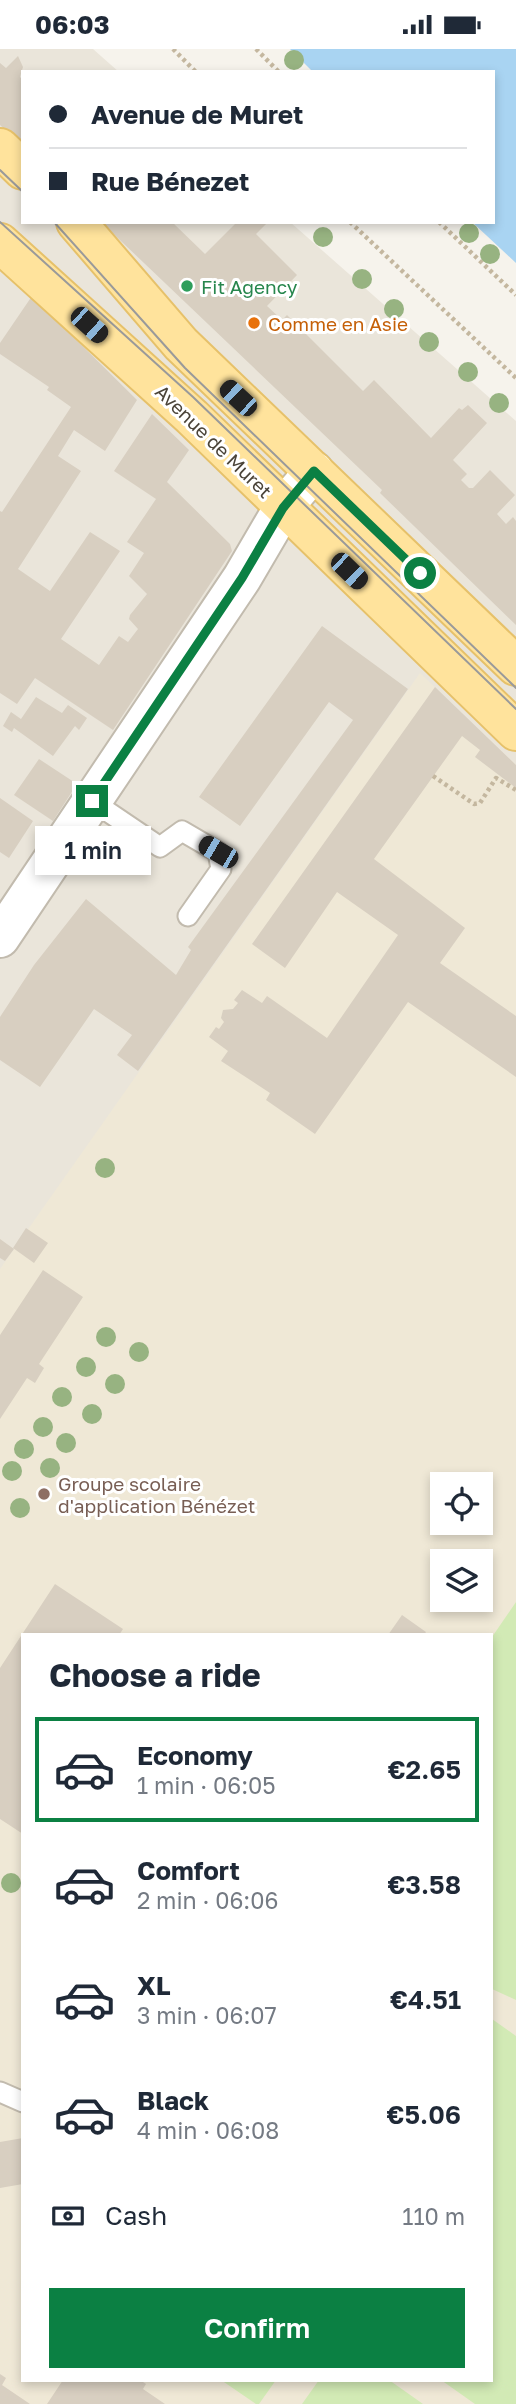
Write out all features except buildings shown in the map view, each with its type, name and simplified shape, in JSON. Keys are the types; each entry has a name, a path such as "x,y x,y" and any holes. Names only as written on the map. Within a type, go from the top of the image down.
{"main road":[{"path":"0,148 21,168"},
{"path":"78,224 181,344 516,666"},
{"name":"Avenue de Muret","path":"1,248 192,417 516,731"}],"street":[{"path":"0,938 242,578 283,508 314,471"}],"lane":[{"path":"92,801 160,848 181,831 218,852 221,869 188,916"},
{"path":"0,2092 21,2101"}],"path":[{"path":"173,49 194,70"},
{"path":"256,49 277,70"},
{"path":"352,224 516,378"},
{"path":"441,224 516,295"},
{"path":"433,776 474,804 480,803 496,778 516,790"}],"shaded area":[{"path":"0,49 93,49 117,70 21,70 21,224 292,224 516,421 516,2404 0,2404"},
{"path":"420,673 516,765 516,2404 0,2404 0,1269"}],"green space":[{"path":"516,1602 516,2000 493,1989 493,1636"},
{"path":"493,2020 516,2036 516,2404 475,2404 444,2382 493,2382"},
{"path":"224,2382 275,2382 259,2404"},
{"path":"318,2382 392,2382 423,2404 302,2404"}],"water":[{"path":"290,49 516,49 516,263 474,224 495,224 495,70 311,70"}],"tram line":[{"path":"0,170 21,190"},
{"path":"0,222 193,397 516,709"},
{"path":"56,224 185,368 516,688"}],"place":[{"name":"Fit Agency","path":"187,286"},
{"name":"Comme en Asie","path":"254,323"},
{"name":"Groupe scolaire d'application Bénézet","path":"44,1494"}],"route":[{"path":"92,801 242,578 283,508 314,471 420,573"}]}
